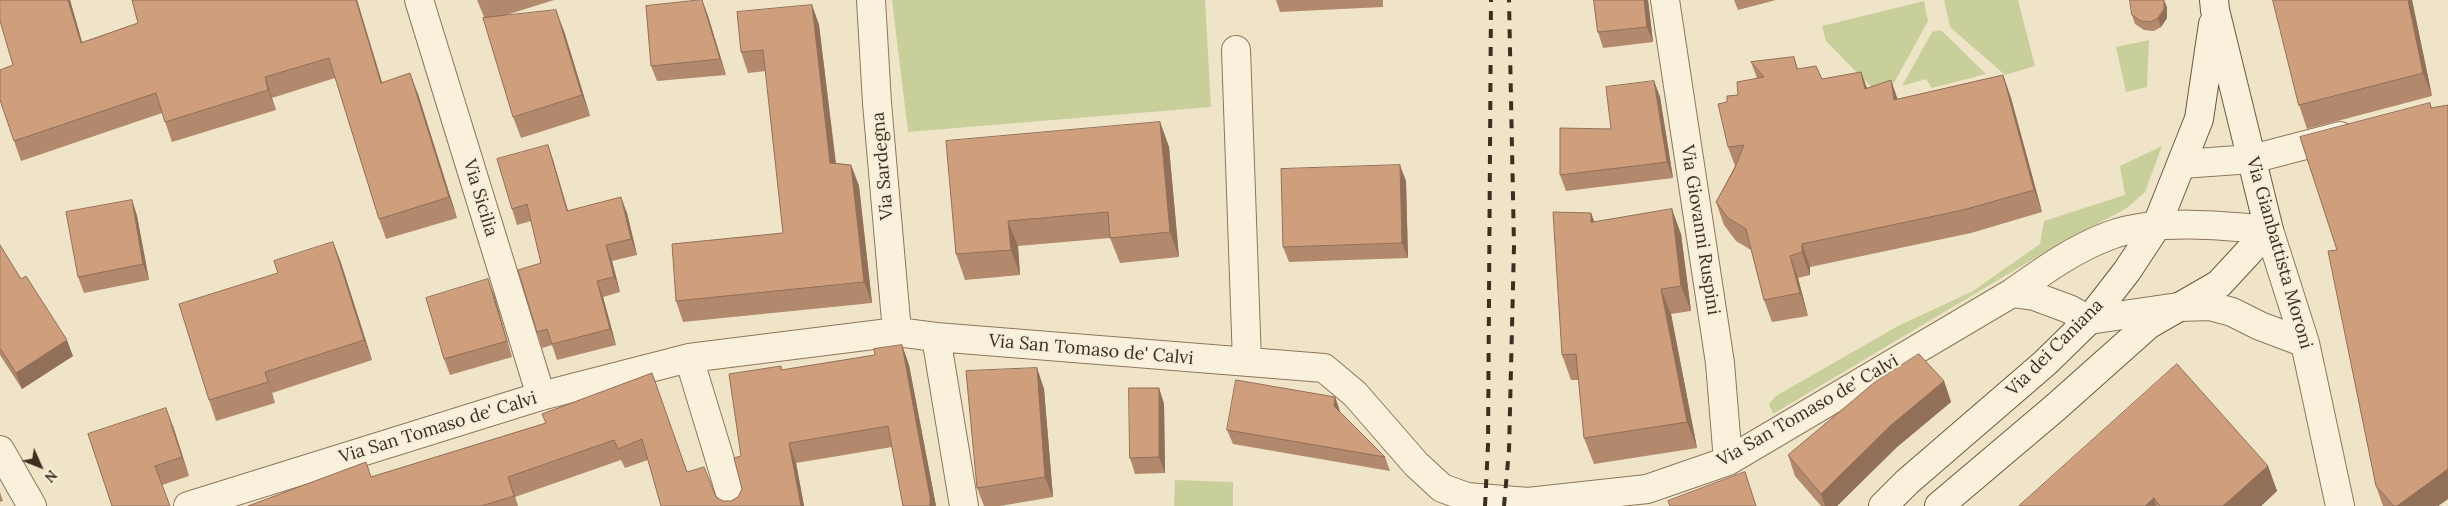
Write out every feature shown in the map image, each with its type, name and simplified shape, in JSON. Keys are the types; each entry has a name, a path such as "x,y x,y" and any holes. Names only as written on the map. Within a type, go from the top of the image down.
{"street":[{"name":"Via Sicilia","path":"419,0 541,396"},
{"name":"Via Sardegna","path":"871,0 877,103 897,332"},
{"name":"Via Giovanni Ruspini","path":"1665,0 1720,363 1728,461"},
{"name":"Via Gianbattista Moroni","path":"2215,5 2269,230 2305,343 2340,506"},
{"name":"Via dei Caniana","path":"1882,506 1907,482 2045,363 2089,320 2128,271 2156,227 2199,119 2215,5"},
{"path":"1236,50 1247,362"},
{"path":"2182,164 2252,159 2362,130"},
{"name":"Via San Tomaso de' Calvi","path":"188,506 541,396 689,358 897,332 936,337 1324,368 1355,394 1416,464 1438,497 1561,502 1647,489 1728,461 2012,293 2047,267 2111,235 2156,227 2218,224 2269,230"},
{"path":"1939,506 2056,407 2148,325 2220,284 2269,230"},
{"path":"2012,293 2034,296 2069,309 2089,320 2178,307 2210,306 2232,312 2260,326 2305,343"},
{"path":"936,337 964,506"},
{"path":"689,358 734,506"},
{"path":"0,450 32,506"}],"green space":[{"path":"892,0 1205,0 1211,107 908,132"},
{"path":"1944,0 2018,0 2035,66 2005,75 1950,27"},
{"path":"1924,1 1928,21 1894,83 1873,89 1826,41 1822,26"},
{"path":"1941,30 1986,74 1932,88 1926,79 1902,86 1932,32"},
{"path":"2149,40 2147,87 2126,92 2116,47"},
{"path":"2162,146 2145,192 2127,208 2035,258 1773,414 1769,404 1776,396 1898,326 1973,291 2040,244 2044,221 2125,195 2120,166"},
{"path":"1175,480 1233,482 1233,506 1174,506"}],"building":[{"path":"0,0 68,0 81,43 138,23 132,0 356,0 381,83 410,73 449,197 379,219 329,58 265,77 268,90 165,122 156,93 14,141 0,100 0,70 13,65 0,21"},
{"path":"702,0 720,59 651,66 646,6"},
{"path":"1594,0 1644,0 1647,27 1598,32"},
{"path":"2130,0 2164,0 2164,9 2158,18 2151,22 2141,21 2132,15"},
{"path":"2273,0 2408,0 2423,73 2299,105"},
{"path":"812,5 830,163 851,165 864,282 676,301 672,244 783,233 763,50 741,52 737,12"},
{"path":"556,10 582,95 513,117 483,18"},
{"path":"1794,57 1797,69 1816,66 1822,79 1861,72 1865,89 1891,80 1894,100 2003,75 2034,190 1963,210 1802,244 1802,252 1790,256 1800,293 1764,300 1746,229 1728,218 1716,202 1734,170 1744,145 1728,147 1718,104 1727,102 1727,96 1738,95 1737,82 1764,77 1751,62"},
{"path":"1654,81 1667,162 1560,175 1560,128 1611,129 1606,87"},
{"path":"2430,103 2431,108 2448,105 2448,469 2397,506 2394,506 2376,486 2328,251 2337,250 2300,137"},
{"path":"1160,122 1170,232 1110,238 1108,212 1008,221 1011,250 956,254 946,141"},
{"path":"548,145 567,211 621,197 631,239 606,245 614,277 597,281 610,329 552,344 547,329 537,332 518,270 541,263 527,204 512,209 497,159"},
{"path":"1400,165 1402,243 1283,247 1281,169"},
{"path":"132,200 143,264 78,277 66,212"},
{"path":"1672,209 1681,286 1661,289 1687,422 1584,438 1576,354 1562,355 1553,212 1591,213 1591,222"},
{"path":"333,242 364,340 265,372 268,382 209,400 179,304 278,273 274,261"},
{"path":"0,245 21,279 26,276 67,340 16,373 0,348"},
{"path":"488,279 507,341 444,359 426,298"},
{"path":"902,345 930,497 930,506 903,506 888,426 789,443 801,506 661,506 642,439 618,449 614,440 508,477 514,496 481,506 248,506 366,462 371,477 546,423 542,414 652,373 687,472 704,467 716,497 723,501 731,501 738,497 742,489 734,458 741,456 729,374 781,366 781,370 875,355 874,349"},
{"path":"1919,354 1944,381 1890,426 1821,494 1788,455 1875,382"},
{"path":"2177,364 2268,466 2223,506 2160,506 2154,498 2145,506 2019,506"},
{"path":"1037,368 1045,477 977,488 966,371"},
{"path":"1236,380 1335,397 1334,406 1385,457 1227,430"},
{"path":"1129,388 1159,388 1159,457 1130,458"},
{"path":"166,408 182,457 155,466 170,506 112,506 88,434"},
{"path":"1745,472 1756,506 1670,506 1668,501"}],"railway":[{"path":"1485,506 1488,445 1491,0"},
{"path":"1504,506 1509,450 1514,246 1509,0"}]}
